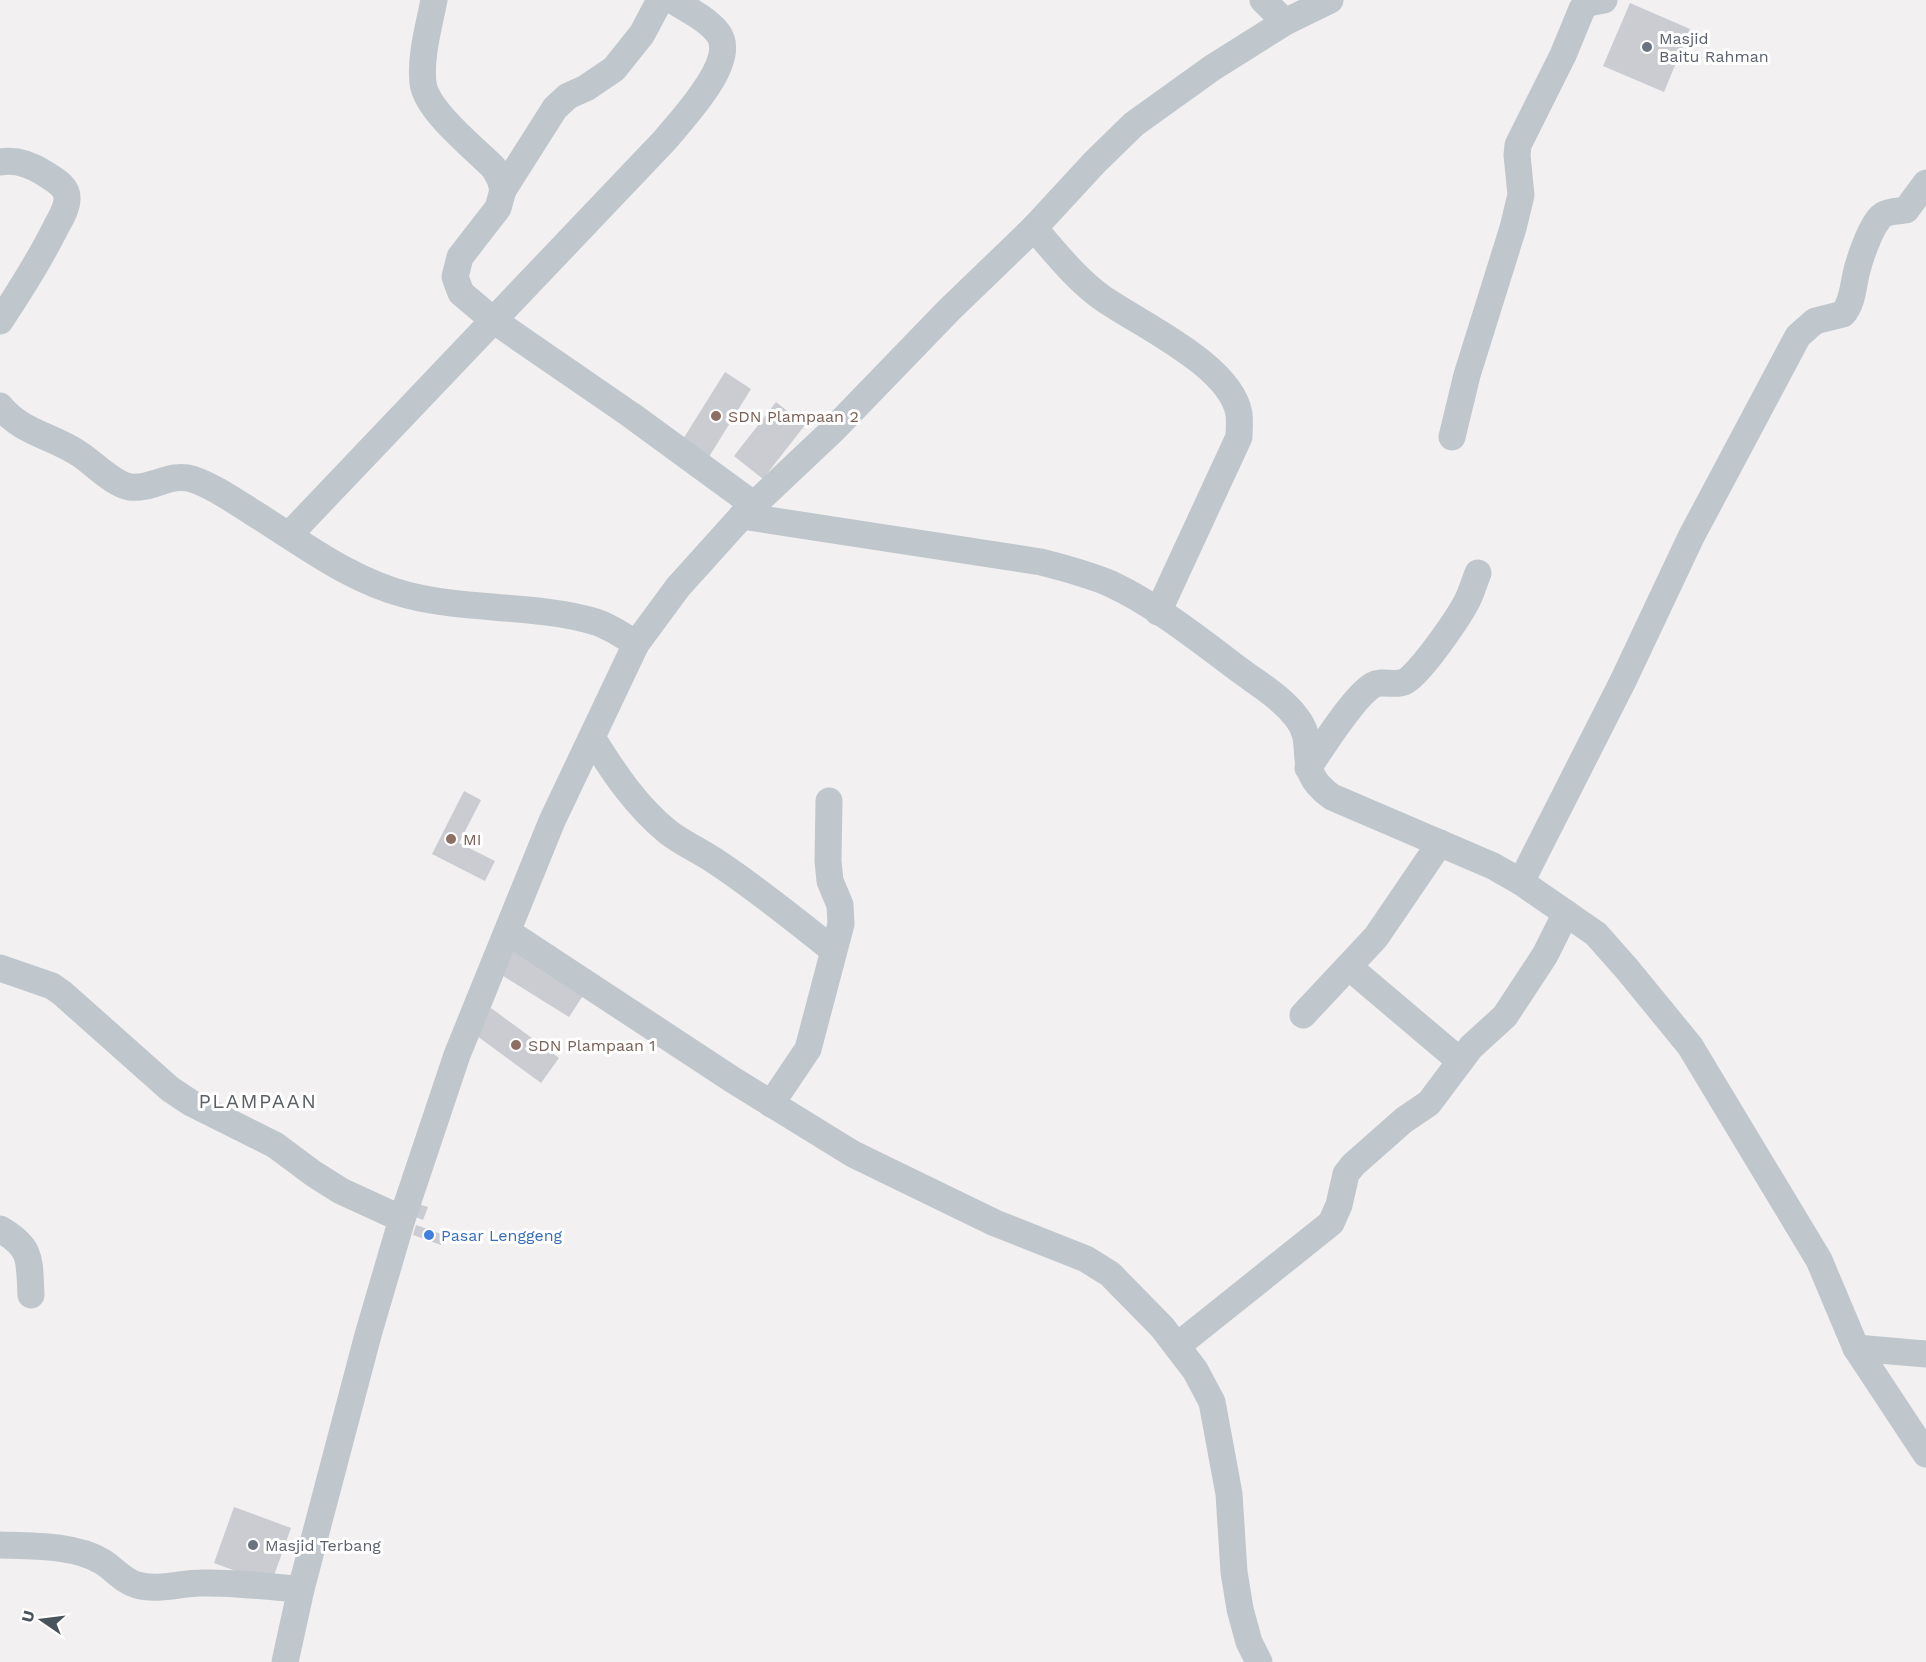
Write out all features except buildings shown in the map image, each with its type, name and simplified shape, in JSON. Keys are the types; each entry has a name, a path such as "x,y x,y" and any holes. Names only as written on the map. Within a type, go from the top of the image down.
{"street":[{"path":"434,0 423,68 423,86 433,108 494,168 503,190"},
{"path":"660,0 642,34 614,69 586,88 568,96 555,108 503,190 498,208 460,257 455,277 461,293 493,320 631,415 748,510 1041,562 1083,573 1112,585 1158,612 1208,646 1286,704 1305,729 1308,768 1320,789 1332,797 1493,866 1521,882 1596,934 1690,1047 1819,1260 1856,1348 1926,1454"},
{"path":"289,535 665,140 710,83 720,63 722,48 719,34 672,0"},
{"path":"1263,0 1285,22"},
{"path":"285,1662 301,1589 368,1335 402,1219 458,1055 552,821 593,739 636,644 678,587 748,510 832,431 1134,124 1212,68 1285,22 1330,0"},
{"path":"1452,436 1467,375 1521,195 1518,145 1563,55 1582,9 1588,3 1604,0"},
{"path":"0,162 27,163 57,181 64,189 67,199 62,216 38,263 0,321"},
{"path":"1521,882 1623,681 1691,537 1798,336 1815,321 1845,312 1875,224 1885,214 1906,210 1926,183"},
{"path":"1034,228 1073,274 1101,297 1179,345 1207,367 1226,387 1239,413 1239,437 1158,612"},
{"path":"0,406 16,423 60,442 128,487 147,485 172,477 190,478 206,484 335,566 365,580 406,595 461,605 551,614 597,622 636,644"},
{"path":"1308,768 1358,698 1378,683 1401,684 1411,678 1466,603 1478,573"},
{"path":"593,739 613,771 668,832 715,861 770,900 833,950"},
{"path":"771,1104 808,1049 841,924 840,905 830,881 828,861 830,801"},
{"path":"1303,1016 1376,937 1440,843"},
{"path":"1177,1346 1331,1223 1339,1205 1346,1174 1353,1165 1404,1120 1429,1103 1471,1047 1505,1016 1545,955 1566,913"},
{"path":"508,932 629,1014 853,1154 994,1223 1086,1259 1110,1274 1162,1327 1194,1370 1212,1402 1229,1494 1233,1572 1249,1642 1259,1662"},
{"path":"1349,967 1460,1061"},
{"path":"0,968 52,986 62,993 170,1089 191,1103 275,1146 341,1191 402,1219"},
{"path":"0,1229 16,1238 29,1256 31,1295"},
{"path":"1856,1348 1926,1354"},
{"path":"0,1545 42,1546 88,1556 103,1562 137,1585 162,1586 201,1582 301,1589"}],"place":[{"name":"Masjid Baitu Rahman","path":"1647,47"},
{"name":"SDN Plampaan 2","path":"716,416"},
{"name":"MI","path":"451,839"},
{"name":"SDN Plampaan 1","path":"516,1045"},
{"name":"Pasar Lenggeng","path":"429,1235"},
{"name":"Masjid Terbang","path":"253,1545"}],"district":[{"name":"PLAMPAAN","path":"258,1101"}]}
